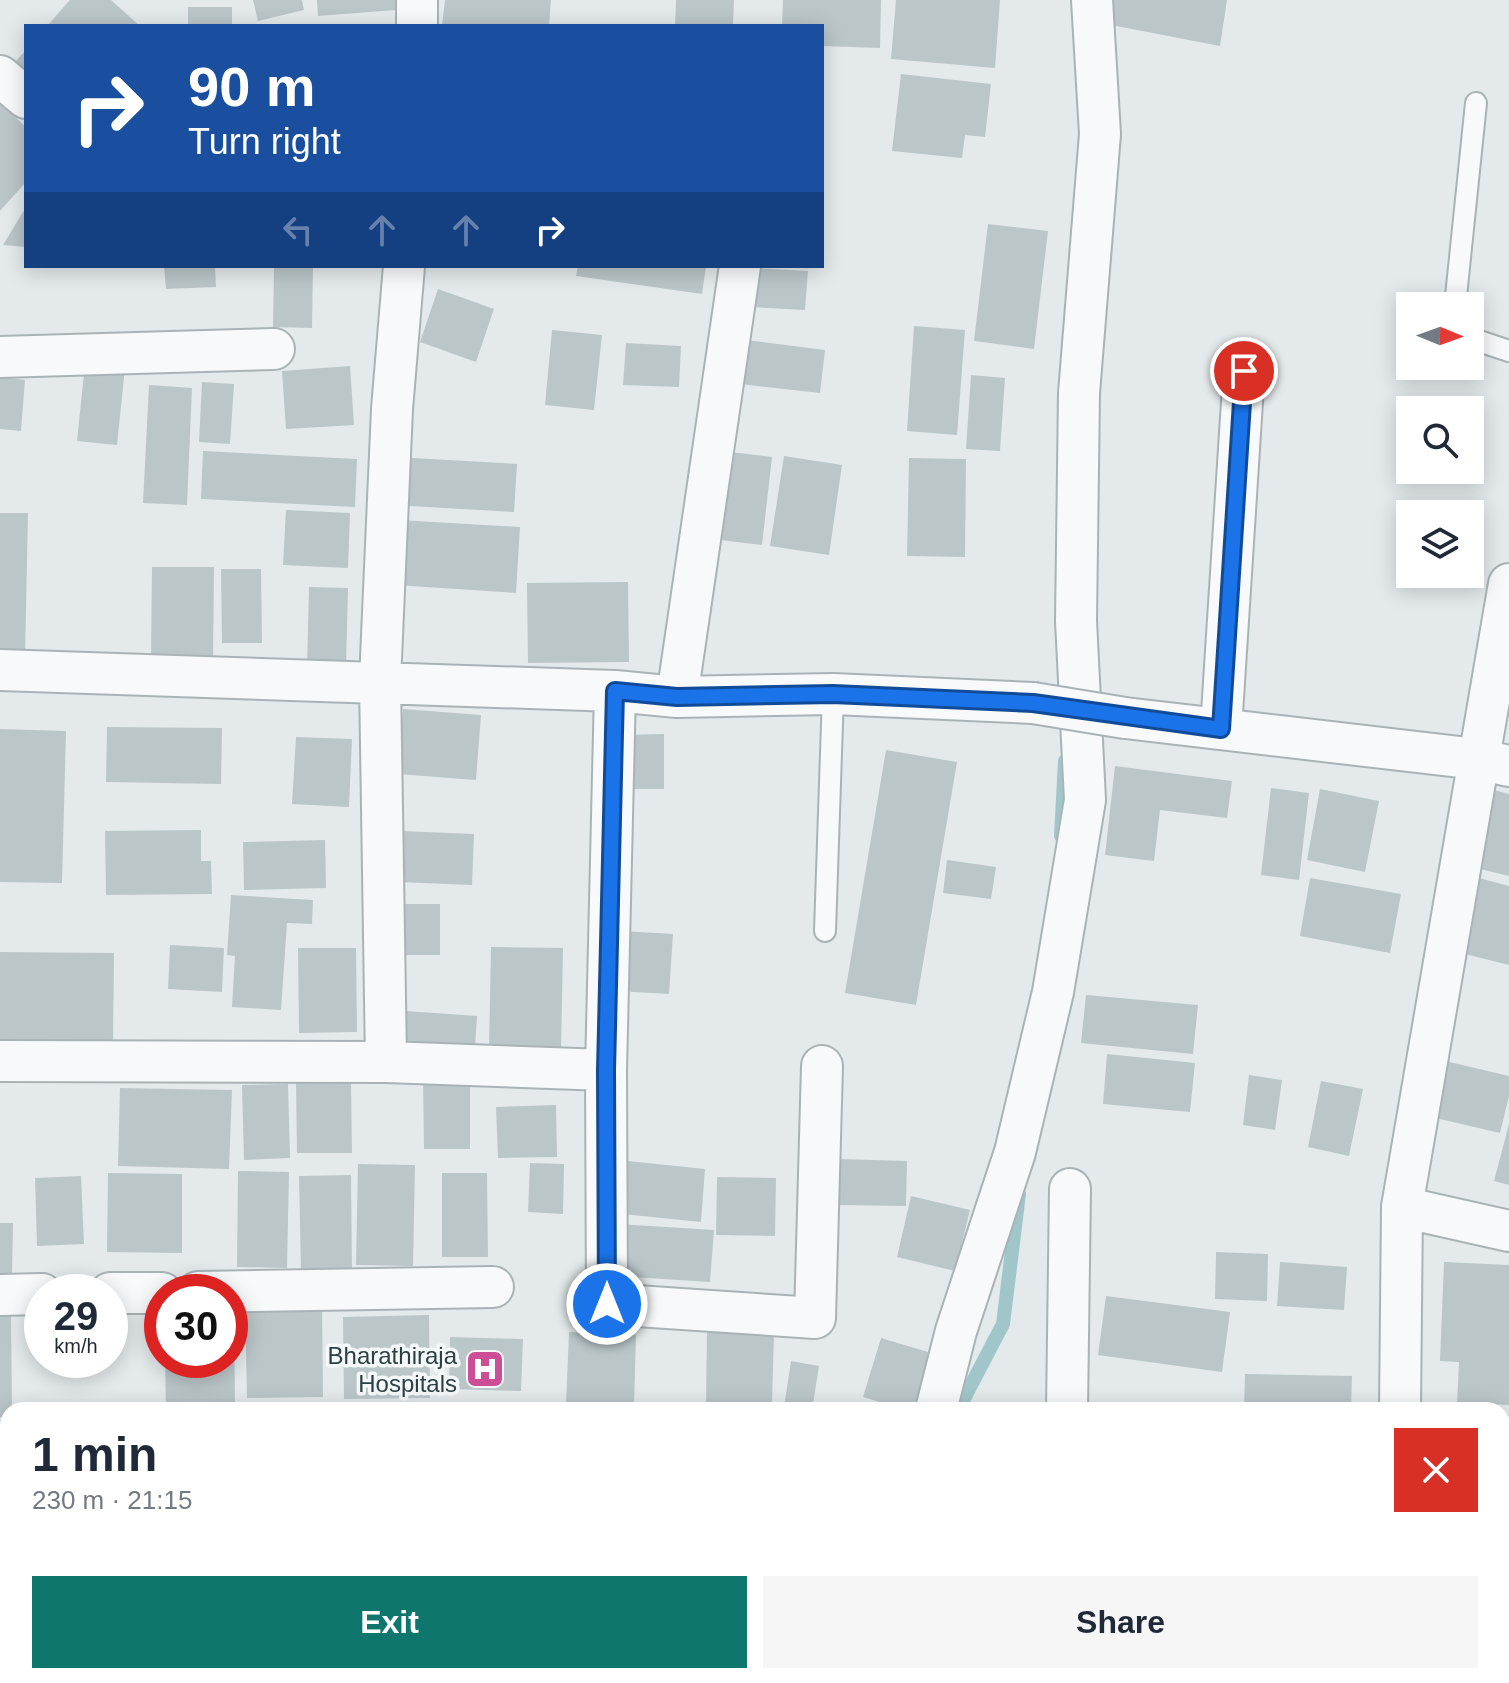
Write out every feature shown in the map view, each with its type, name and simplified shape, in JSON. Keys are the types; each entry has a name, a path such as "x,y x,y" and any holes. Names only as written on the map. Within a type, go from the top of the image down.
{"street":[{"path":"417,0 417,24"},
{"path":"938,1402 956,1331 1015,1152 1053,992 1085,800 1076,621 1079,393 1100,134 1092,0"},
{"path":"0,76 24,96"},
{"path":"386,1062 380,681 392,409 404,268"},
{"path":"677,697 740,268"},
{"path":"0,357 274,349"},
{"path":"1221,729 1244,371"},
{"path":"1400,1402 1402,1207 1493,763 1509,584"},
{"path":"0,670 380,681 615,691 677,697 833,694 1033,703 1125,718 1493,763"},
{"path":"615,691 606,1070 607,1304 815,1318 822,1066"},
{"path":"0,1061 386,1062 606,1070"},
{"path":"1067,1402 1070,1189"},
{"path":"1402,1207 1509,1231"},
{"path":"248,1291 493,1287"},
{"path":"0,1295 24,1294"}],"lane":[{"path":"1456,292 1476,103"},
{"path":"1484,343 1509,351"},
{"path":"825,931 833,694"}],"building":[{"path":"70,0 111,0 138,24 49,24"},
{"path":"253,0 302,0 304,10 258,21"},
{"path":"317,0 395,0 396,10 318,16"},
{"path":"445,0 551,0 549,24 442,24"},
{"path":"676,0 734,0 733,24 675,24"},
{"path":"783,0 881,0 880,48 824,46 824,24 782,24"},
{"path":"896,0 1000,0 995,68 891,59"},
{"path":"1109,0 1227,0 1220,46 1111,25"},
{"path":"188,7 232,7 232,24 188,24"},
{"path":"24,52 24,74 13,64"},
{"path":"901,74 991,84 985,137 965,135 962,158 892,151"},
{"path":"0,103 24,125 24,184 0,211"},
{"path":"24,210 24,247 3,245"},
{"path":"988,224 1048,231 1034,349 974,341"},
{"path":"164,268 215,268 216,287 166,289"},
{"path":"274,268 313,268 312,328 273,327"},
{"path":"578,268 706,268 702,294 576,276"},
{"path":"752,268 808,271 805,310 750,307"},
{"path":"438,289 494,309 476,362 420,342"},
{"path":"914,326 965,330 957,435 907,431"},
{"path":"552,330 602,335 594,410 545,405"},
{"path":"738,339 825,350 820,393 732,383"},
{"path":"626,343 681,346 679,387 623,385"},
{"path":"85,364 125,368 117,445 77,441"},
{"path":"350,366 354,425 286,429 282,371"},
{"path":"971,375 1005,378 1000,451 966,449"},
{"path":"0,377 25,380 21,431 0,429"},
{"path":"202,382 234,384 230,444 199,442"},
{"path":"149,385 192,388 187,505 143,503"},
{"path":"203,451 357,459 355,507 201,499"},
{"path":"722,451 772,457 762,545 712,539"},
{"path":"784,456 842,465 829,555 770,546"},
{"path":"395,457 517,464 514,512 392,505"},
{"path":"909,458 966,459 965,557 907,556"},
{"path":"286,510 350,513 348,568 283,565"},
{"path":"0,513 28,513 25,657 0,657"},
{"path":"399,520 520,527 516,593 395,585"},
{"path":"152,567 214,567 213,661 151,660"},
{"path":"221,569 261,569 262,643 222,643"},
{"path":"628,582 629,662 528,663 527,583"},
{"path":"309,587 348,588 346,668 307,667"},
{"path":"403,709 481,715 476,780 398,774"},
{"path":"107,727 222,728 221,784 106,782"},
{"path":"0,729 66,731 62,883 0,882"},
{"path":"664,734 664,789 622,789 622,735"},
{"path":"296,737 352,739 349,807 292,804"},
{"path":"886,750 957,762 916,1005 845,993"},
{"path":"1115,766 1232,781 1227,818 1160,810 1154,861 1105,855"},
{"path":"1271,788 1309,793 1299,880 1261,875"},
{"path":"1320,789 1379,801 1365,872 1307,860"},
{"path":"1494,790 1509,794 1509,876 1476,868"},
{"path":"201,830 201,861 211,861 212,894 106,895 105,831"},
{"path":"401,831 474,834 472,885 398,882"},
{"path":"325,840 326,888 244,890 243,842"},
{"path":"947,860 996,867 991,899 943,893"},
{"path":"1310,878 1401,894 1390,953 1300,936"},
{"path":"1479,878 1509,886 1509,965 1461,953"},
{"path":"231,895 313,900 312,924 287,923 281,1010 232,1007 235,956 227,955"},
{"path":"393,904 440,904 440,955 393,955"},
{"path":"621,931 673,934 669,994 617,991"},
{"path":"170,945 224,948 222,992 168,989"},
{"path":"491,947 563,948 561,1050 489,1049"},
{"path":"298,948 356,948 357,1032 299,1033"},
{"path":"0,952 114,953 113,1042 0,1043"},
{"path":"1086,995 1198,1005 1193,1054 1081,1043"},
{"path":"405,1011 477,1016 475,1047 403,1043"},
{"path":"1107,1054 1195,1063 1190,1112 1103,1104"},
{"path":"1441,1060 1509,1076 1509,1096 1500,1133 1427,1116"},
{"path":"423,1074 470,1074 470,1149 424,1149"},
{"path":"1249,1075 1282,1080 1275,1130 1243,1125"},
{"path":"1321,1081 1363,1089 1349,1156 1308,1147"},
{"path":"351,1082 352,1153 297,1153 296,1083"},
{"path":"288,1084 290,1158 244,1160 242,1085"},
{"path":"120,1088 232,1090 229,1169 118,1166"},
{"path":"556,1105 557,1157 498,1158 496,1107"},
{"path":"1509,1124 1509,1185 1494,1181"},
{"path":"838,1159 907,1161 906,1206 837,1205"},
{"path":"618,1160 705,1169 701,1222 613,1213"},
{"path":"530,1163 564,1164 563,1214 528,1212"},
{"path":"358,1164 415,1165 413,1266 356,1265"},
{"path":"238,1171 289,1172 287,1268 237,1267"},
{"path":"108,1173 182,1174 182,1253 107,1252"},
{"path":"442,1173 487,1173 488,1257 442,1257"},
{"path":"351,1175 352,1271 301,1272 299,1176"},
{"path":"81,1176 84,1244 37,1246 35,1178"},
{"path":"717,1177 776,1178 775,1236 716,1235"},
{"path":"911,1196 970,1210 955,1271 897,1257"},
{"path":"0,1223 13,1223 12,1277 0,1277"},
{"path":"618,1224 714,1230 710,1282 615,1276"},
{"path":"1216,1252 1268,1254 1267,1301 1215,1299"},
{"path":"1280,1262 1347,1267 1344,1310 1277,1306"},
{"path":"1444,1262 1509,1265 1509,1402 1457,1402 1459,1362 1440,1361"},
{"path":"1106,1296 1230,1312 1222,1372 1098,1355"},
{"path":"248,1304 322,1304 323,1397 247,1398"},
{"path":"0,1314 11,1314 12,1402 0,1402"},
{"path":"429,1315 430,1398 344,1399 343,1317"},
{"path":"707,1330 774,1331 772,1402 706,1402"},
{"path":"569,1332 636,1335 634,1402 566,1402"},
{"path":"450,1337 523,1339 521,1391 449,1389"},
{"path":"881,1338 938,1355 924,1402 879,1402 863,1397"},
{"path":"791,1361 819,1366 813,1402 785,1402"},
{"path":"1245,1374 1352,1376 1351,1402 1244,1402"},
{"path":"165,1378 235,1378 235,1402 166,1402"}],"waterway":[{"path":"1061,836 1065,761"},
{"path":"962,1402 1003,1324 1019,1194"}],"place":[{"name":"Bharathiraja Hospitals","path":"485,1369"}],"route":[{"path":"607,1304 606,1070 615,691 677,697 833,694 1033,703 1221,729 1244,371"}]}
